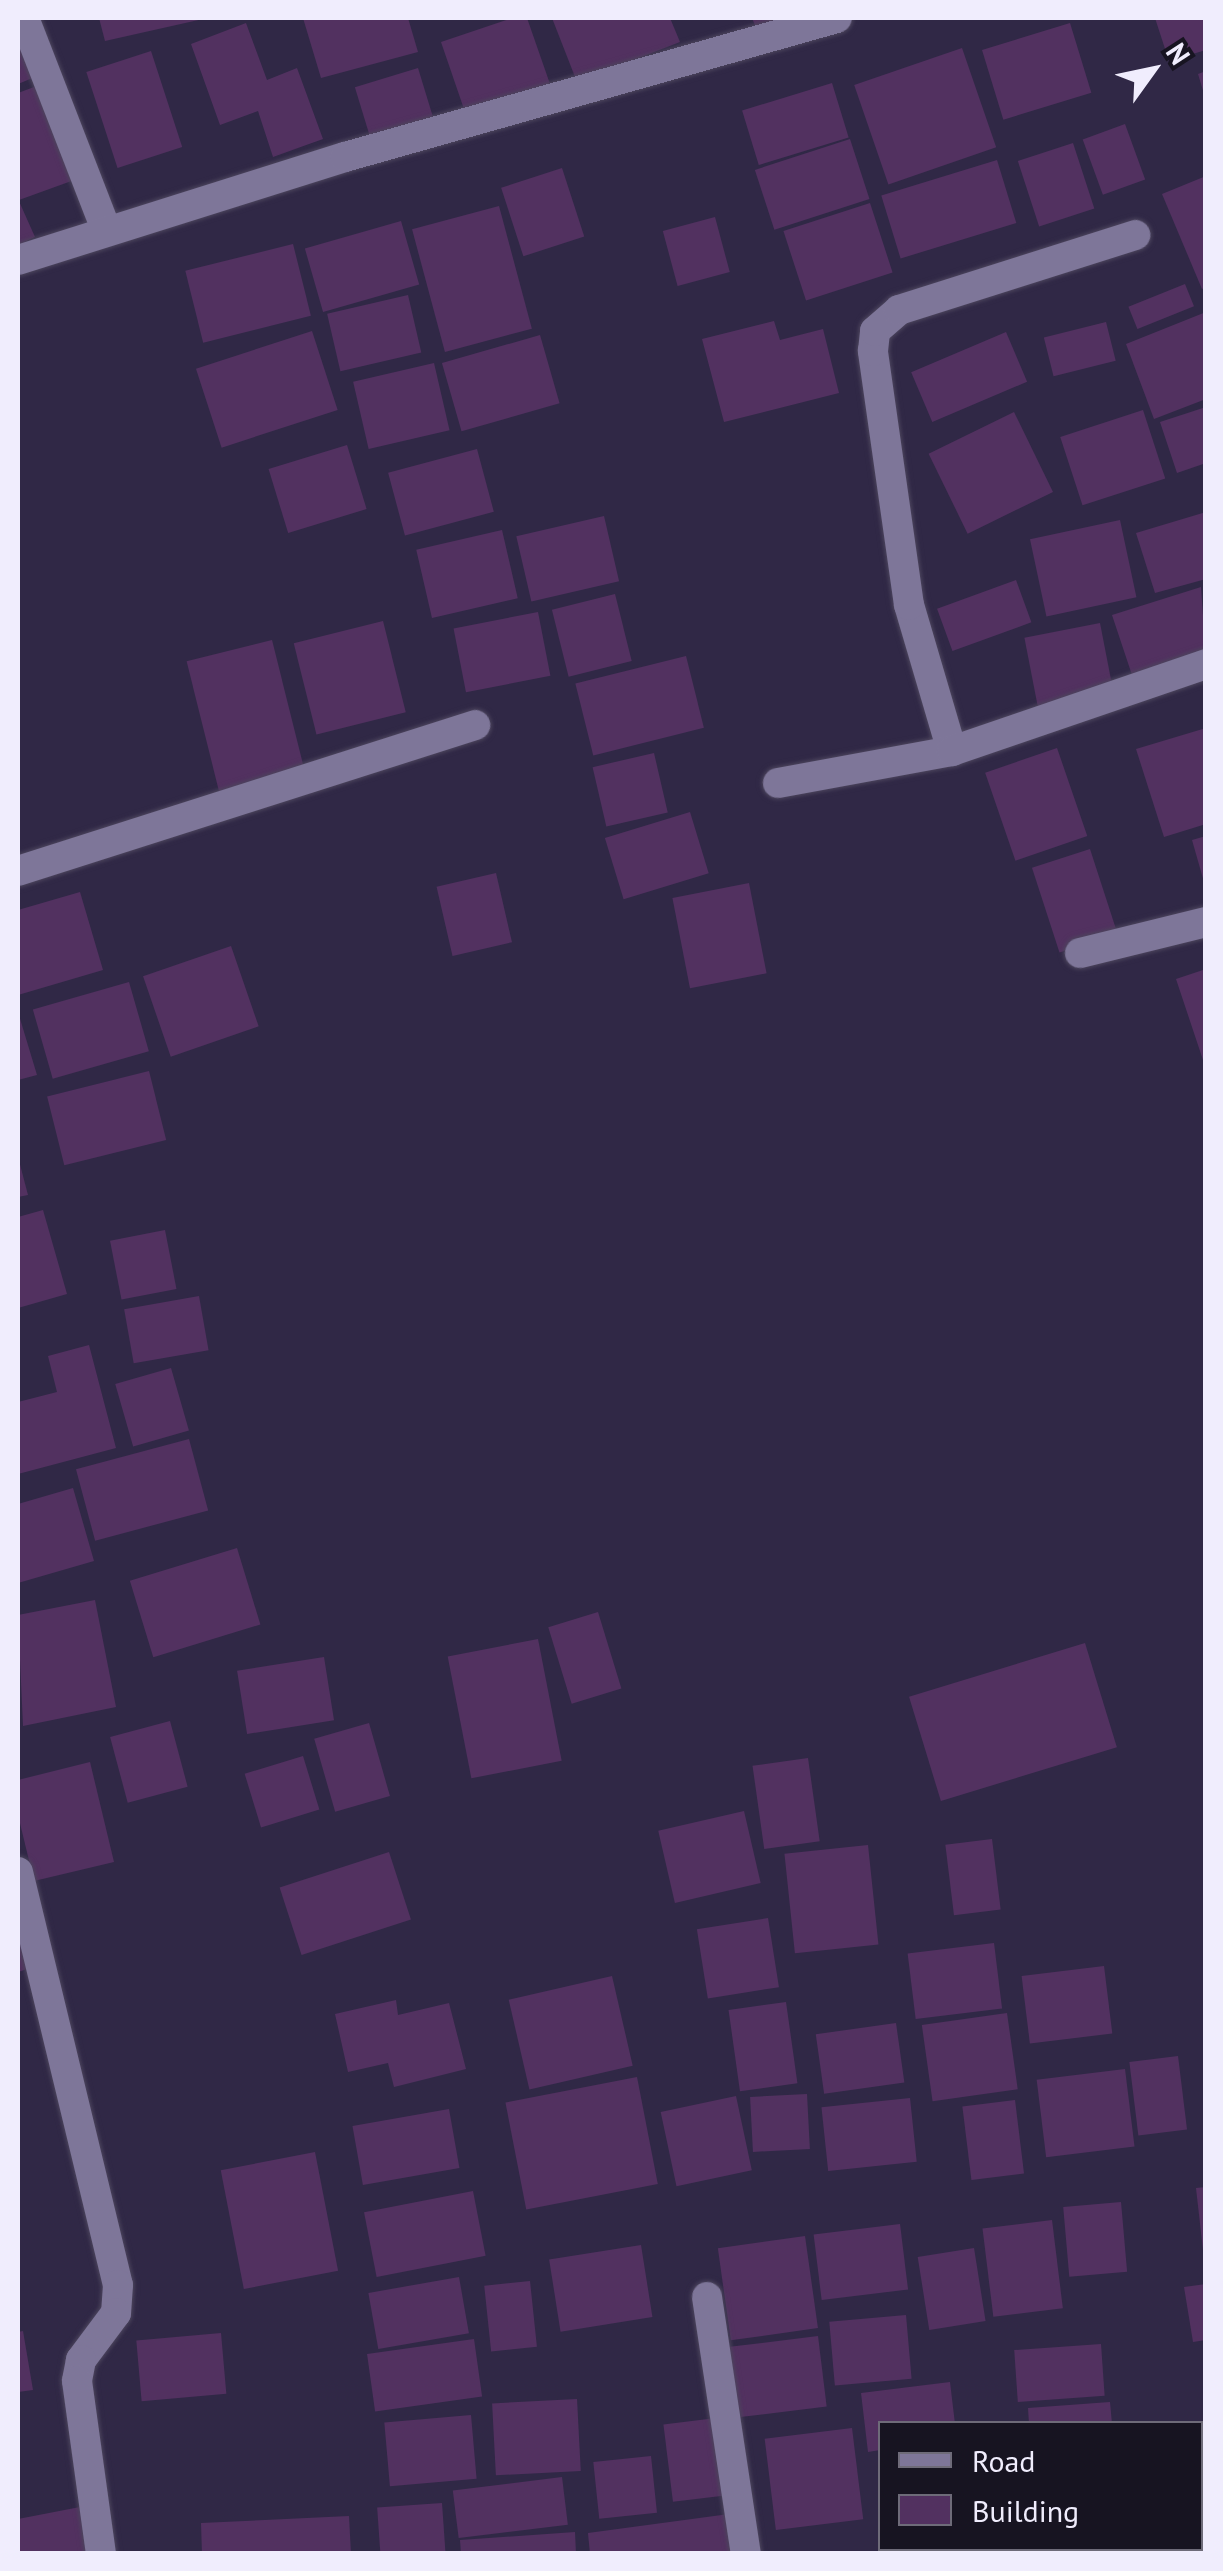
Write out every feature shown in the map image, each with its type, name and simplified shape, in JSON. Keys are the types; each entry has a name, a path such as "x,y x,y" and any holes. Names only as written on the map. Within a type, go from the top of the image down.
{"street":[{"path":"24,18 106,229"},
{"path":"18,260 106,229 837,18"},
{"path":"952,751 909,605 892,515 875,330 900,310 1135,235"},
{"path":"778,783 952,751 1206,664"},
{"path":"18,870 476,726"},
{"path":"1080,953 1206,922"},
{"path":"18,1872 118,2285 116,2314 81,2360 78,2382 102,2554"},
{"path":"707,2297 746,2554"}],"building":[{"path":"99,18 203,18 203,19 105,41"},
{"path":"303,18 408,18 418,52 321,78"},
{"path":"512,18 527,18 550,84 465,112 441,42"},
{"path":"552,18 670,18 680,42 577,82"},
{"path":"752,18 801,18 759,35"},
{"path":"1155,18 1206,18 1206,50 1169,61"},
{"path":"246,23 267,80 297,68 323,139 273,157 258,111 220,125 191,44"},
{"path":"1070,23 1091,93 1003,120 982,50"},
{"path":"18,34 35,77 18,84"},
{"path":"962,48 996,147 888,184 854,85"},
{"path":"151,51 182,147 118,168 86,72"},
{"path":"418,68 433,119 370,138 355,87"},
{"path":"1206,71 1206,97 1205,97 1198,74"},
{"path":"832,83 849,138 759,165 742,110"},
{"path":"42,84 77,179 19,200 18,93"},
{"path":"1125,124 1145,179 1103,195 1083,139"},
{"path":"850,139 869,199 774,230 755,170"},
{"path":"1073,143 1094,209 1039,227 1018,161"},
{"path":"997,160 1016,223 901,258 881,195"},
{"path":"562,168 584,236 523,256 501,188"},
{"path":"1206,176 1206,287 1202,289 1162,194"},
{"path":"18,199 35,237 18,245"},
{"path":"870,203 893,272 806,301 783,231"},
{"path":"499,206 532,329 445,352 412,229"},
{"path":"715,217 730,272 678,286 663,231"},
{"path":"401,221 419,284 323,312 305,249"},
{"path":"293,244 311,316 203,343 185,271"},
{"path":"1185,284 1194,306 1137,329 1128,307"},
{"path":"408,295 421,352 340,371 327,314"},
{"path":"1206,312 1206,399 1154,419 1126,344"},
{"path":"774,321 780,340 823,329 839,393 724,422 702,339"},
{"path":"1106,322 1116,361 1054,376 1044,337"},
{"path":"312,331 338,410 222,448 196,369"},
{"path":"1006,332 1027,382 932,422 911,372"},
{"path":"540,335 560,403 462,431 442,363"},
{"path":"434,363 450,430 369,449 353,382"},
{"path":"1206,407 1206,463 1177,473 1160,422"},
{"path":"1143,410 1165,478 1083,505 1060,437"},
{"path":"1014,412 1053,492 968,534 929,454"},
{"path":"347,445 367,509 288,533 269,469"},
{"path":"477,449 494,512 405,536 388,473"},
{"path":"1206,512 1206,579 1155,593 1136,533"},
{"path":"604,516 619,581 531,602 516,536"},
{"path":"1120,520 1136,597 1046,616 1030,539"},
{"path":"502,530 518,598 432,618 416,550"},
{"path":"1016,580 1031,622 952,651 937,609"},
{"path":"1201,587 1206,658 1134,681 1112,615"},
{"path":"615,594 632,661 569,677 552,610"},
{"path":"538,612 550,676 466,692 454,628"},
{"path":"383,621 406,712 316,734 294,643"},
{"path":"1100,623 1114,693 1038,707 1024,638"},
{"path":"272,640 305,773 220,794 187,661"},
{"path":"686,656 704,728 593,755 575,684"},
{"path":"1206,728 1206,824 1164,837 1136,749"},
{"path":"1057,748 1087,836 1015,861 985,773"},
{"path":"654,753 668,812 606,827 593,767"},
{"path":"690,812 709,873 624,899 605,838"},
{"path":"1206,836 1206,882 1204,882 1192,840"},
{"path":"1090,849 1118,934 1059,952 1032,868"},
{"path":"496,873 512,942 453,956 437,887"},
{"path":"749,883 767,973 690,988 672,898"},
{"path":"80,892 103,970 18,995 18,910"},
{"path":"231,946 259,1026 171,1057 143,976"},
{"path":"1206,969 1206,1066 1205,1066 1176,979"},
{"path":"129,982 149,1051 53,1079 33,1010"},
{"path":"18,1012 37,1075 18,1080"},
{"path":"149,1071 166,1140 64,1165 47,1096"},
{"path":"18,1157 28,1195 18,1197"},
{"path":"43,1210 67,1294 18,1308 18,1217"},
{"path":"165,1230 176,1289 121,1300 110,1241"},
{"path":"199,1296 209,1350 134,1363 124,1309"},
{"path":"89,1345 116,1448 18,1474 18,1402 57,1392 48,1356"},
{"path":"171,1368 189,1430 133,1446 115,1384"},
{"path":"189,1439 208,1510 95,1541 76,1469"},
{"path":"73,1488 94,1561 18,1583 18,1504"},
{"path":"237,1548 260,1625 153,1657 130,1581"},
{"path":"95,1600 116,1707 23,1726 18,1615"},
{"path":"598,1612 621,1689 572,1704 548,1627"},
{"path":"538,1639 562,1761 471,1778 448,1657"},
{"path":"1085,1643 1117,1747 941,1801 909,1697"},
{"path":"324,1657 334,1720 247,1734 237,1671"},
{"path":"170,1721 188,1787 128,1803 110,1737"},
{"path":"369,1723 390,1796 335,1812 314,1739"},
{"path":"303,1756 319,1810 261,1827 245,1774"},
{"path":"808,1758 820,1841 764,1849 753,1766"},
{"path":"90,1762 114,1862 34,1881 18,1815 18,1780"},
{"path":"744,1811 761,1883 675,1903 658,1831"},
{"path":"992,1839 1001,1909 954,1915 945,1845"},
{"path":"868,1845 878,1944 795,1953 784,1854"},
{"path":"389,1852 411,1920 302,1955 280,1888"},
{"path":"18,1909 36,1966 18,1972"},
{"path":"768,1918 779,1987 708,1998 697,1929"},
{"path":"994,1943 1002,2009 916,2019 908,1954"},
{"path":"1104,1966 1112,2033 1030,2044 1022,1976"},
{"path":"612,1976 633,2066 529,2089 509,2000"},
{"path":"396,2000 398,2015 449,2003 466,2069 394,2087 388,2063 348,2072 335,2014"},
{"path":"786,2002 797,2083 740,2091 729,2010"},
{"path":"1007,2013 1018,2089 933,2101 922,2025"},
{"path":"896,2023 904,2082 824,2094 816,2034"},
{"path":"1178,2056 1187,2129 1138,2135 1129,2062"},
{"path":"1125,2069 1135,2146 1046,2157 1037,2080"},
{"path":"637,2077 658,2184 526,2210 505,2103"},
{"path":"807,2094 810,2149 753,2152 750,2097"},
{"path":"736,2096 752,2170 676,2186 661,2112"},
{"path":"910,2098 917,2162 828,2171 821,2107"},
{"path":"1015,2100 1024,2173 971,2180 962,2106"},
{"path":"449,2109 459,2168 363,2185 352,2126"},
{"path":"315,2152 338,2271 244,2289 221,2170"},
{"path":"1206,2187 1206,2250 1203,2250 1196,2188"},
{"path":"473,2191 486,2256 377,2277 364,2212"},
{"path":"1121,2202 1127,2272 1069,2277 1063,2207"},
{"path":"1052,2220 1063,2308 993,2317 983,2229"},
{"path":"900,2224 908,2290 822,2300 814,2235"},
{"path":"805,2236 818,2328 731,2340 718,2248"},
{"path":"641,2245 652,2317 561,2332 549,2260"},
{"path":"974,2248 986,2321 929,2330 918,2257"},
{"path":"459,2277 469,2333 378,2349 368,2293"},
{"path":"530,2281 537,2347 491,2351 484,2286"},
{"path":"1206,2284 1206,2340 1193,2342 1184,2287"},
{"path":"906,2315 912,2379 835,2385 829,2322"},
{"path":"23,2331 33,2390 18,2392 18,2332"},
{"path":"221,2333 226,2394 142,2401 136,2340"},
{"path":"818,2336 827,2406 736,2418 728,2347"},
{"path":"474,2339 482,2396 375,2411 367,2354"},
{"path":"1101,2344 1105,2396 1018,2402 1014,2350"},
{"path":"950,2382 955,2421 878,2421 878,2450 868,2452 861,2393"},
{"path":"577,2399 581,2471 496,2475 492,2403"},
{"path":"1110,2402 1112,2421 1029,2421 1028,2408"},
{"path":"471,2415 477,2479 390,2486 384,2423"},
{"path":"724,2417 734,2494 673,2502 663,2424"},
{"path":"852,2428 863,2519 776,2530 765,2439"},
{"path":"651,2456 657,2513 599,2519 593,2462"},
{"path":"562,2477 568,2525 459,2538 453,2490"},
{"path":"442,2503 446,2554 380,2554 377,2508"},
{"path":"80,2507 90,2554 18,2554 18,2519"},
{"path":"729,2514 735,2554 590,2554 588,2533"},
{"path":"349,2516 351,2554 202,2554 201,2523"},
{"path":"575,2532 576,2554 461,2554 460,2540"},
{"path":"920,2551 991,2551 920,2554"},
{"path":"1076,2551 1077,2554 1041,2554"},
{"path":"1114,2551 1188,2551 1188,2554"}]}
